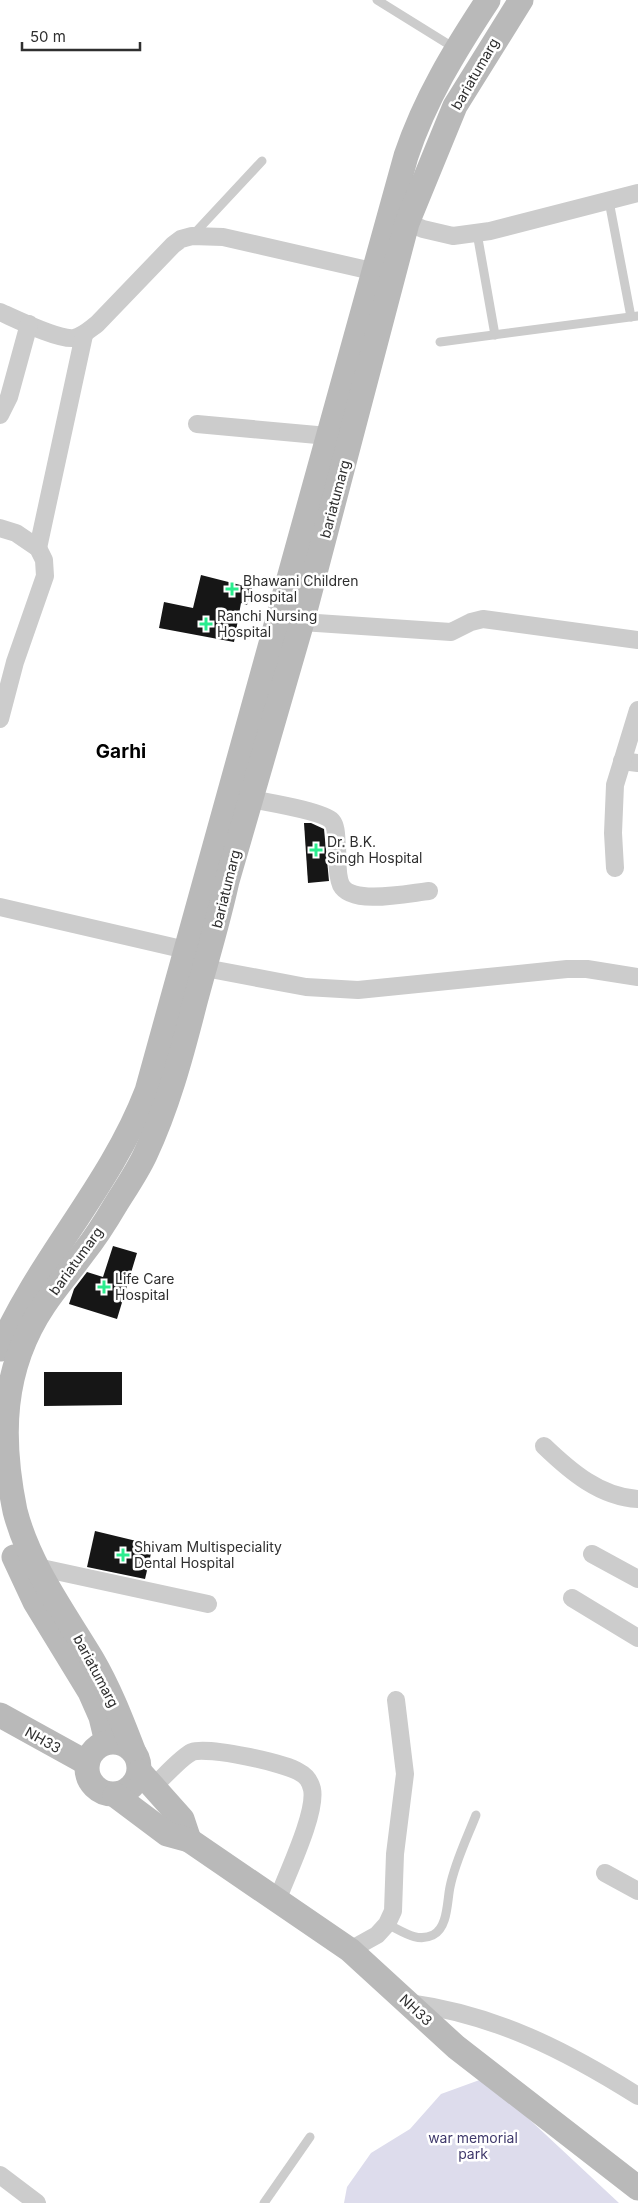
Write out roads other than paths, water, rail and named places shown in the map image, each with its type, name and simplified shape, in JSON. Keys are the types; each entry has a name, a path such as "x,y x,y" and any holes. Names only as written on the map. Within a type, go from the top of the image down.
{"main road":[{"name":"bariatumarg","path":"142,1770 104,1680 36,1567 16,1514 4,1438 7,1398 16,1358 25,1336 44,1304 85,1251 144,1159 156,1132 176,1073 227,881 302,622 383,273 398,218 406,156 421,114 456,49 488,0"},
{"name":"bariatumarg","path":"398,218 455,106 521,0"},
{"name":"bariatumarg","path":"0,1350 25,1300 97,1189 130,1132 147,1091 328,436 383,273"},
{"name":"bariatumarg","path":"0,1518 12,1552 35,1602 96,1703 107,1742"},
{"name":"NH33","path":"0,1715 87,1763"},
{"path":"142,1770 131,1788 126,1792 115,1795 103,1793 93,1786 88,1775 87,1763 90,1754 97,1746 116,1741 126,1744 142,1770 182,1819 189,1840"},
{"name":"NH33","path":"115,1795 167,1834 189,1840 350,1950 456,2047 638,2188"}],"street":[{"path":"398,218 453,236 477,233 638,194"},
{"path":"0,312 61,337 72,338 84,335 97,324 173,245 181,238 192,236 223,237 383,273"},
{"path":"0,415 9,397 28,324"},
{"path":"38,548 84,335"},
{"path":"196,424 328,436"},
{"path":"0,528 16,533 38,548 44,560 45,576 16,662 0,719"},
{"path":"302,622 450,632 471,622 483,619 638,640"},
{"path":"615,868 613,802 615,785 630,762 638,710"},
{"path":"251,799 314,813 332,821 336,831 339,877 342,886 348,892 361,897 375,897 429,891"},
{"path":"0,907 186,950"},
{"path":"205,968 306,987 358,990 566,969 588,969 638,977"},
{"path":"544,1446 577,1476 594,1486 627,1499 638,1499"},
{"path":"592,1554 638,1579"},
{"path":"36,1567 208,1604"},
{"path":"572,1598 638,1638"},
{"path":"350,1950 377,1935 387,1924 393,1911 395,1854 405,1774 396,1700"},
{"path":"142,1770 201,1749 280,1764 298,1771 309,1779 313,1791 312,1805 277,1901"},
{"path":"605,1873 638,1891"},
{"path":"409,2003 446,2008 492,2022 539,2041 596,2070 638,2096"},
{"path":"0,2175 37,2203"}],"lane":[{"path":"377,0 456,49"},
{"path":"192,236 262,161"},
{"path":"440,342 634,317 609,201"},
{"path":"477,233 494,335"},
{"path":"387,1924 413,1937 424,1939 435,1935 442,1926 458,1861 476,1815"},
{"path":"264,2203 310,2137"}],"place":[{"name":"Bhawani Children Hospital","path":"232,589"},
{"name":"Ranchi Nursing Hospital","path":"206,624"},
{"name":"Dr. B.K. Singh Hospital","path":"316,850"},
{"name":"Life Care Hospital","path":"104,1287"},
{"name":"Shivam Multispeciality Dental Hospital","path":"123,1555"}],"district":[{"name":"Garhi","path":"121,751"}],"park label":[{"name":"war memorial park","path":"473,2146"}]}
